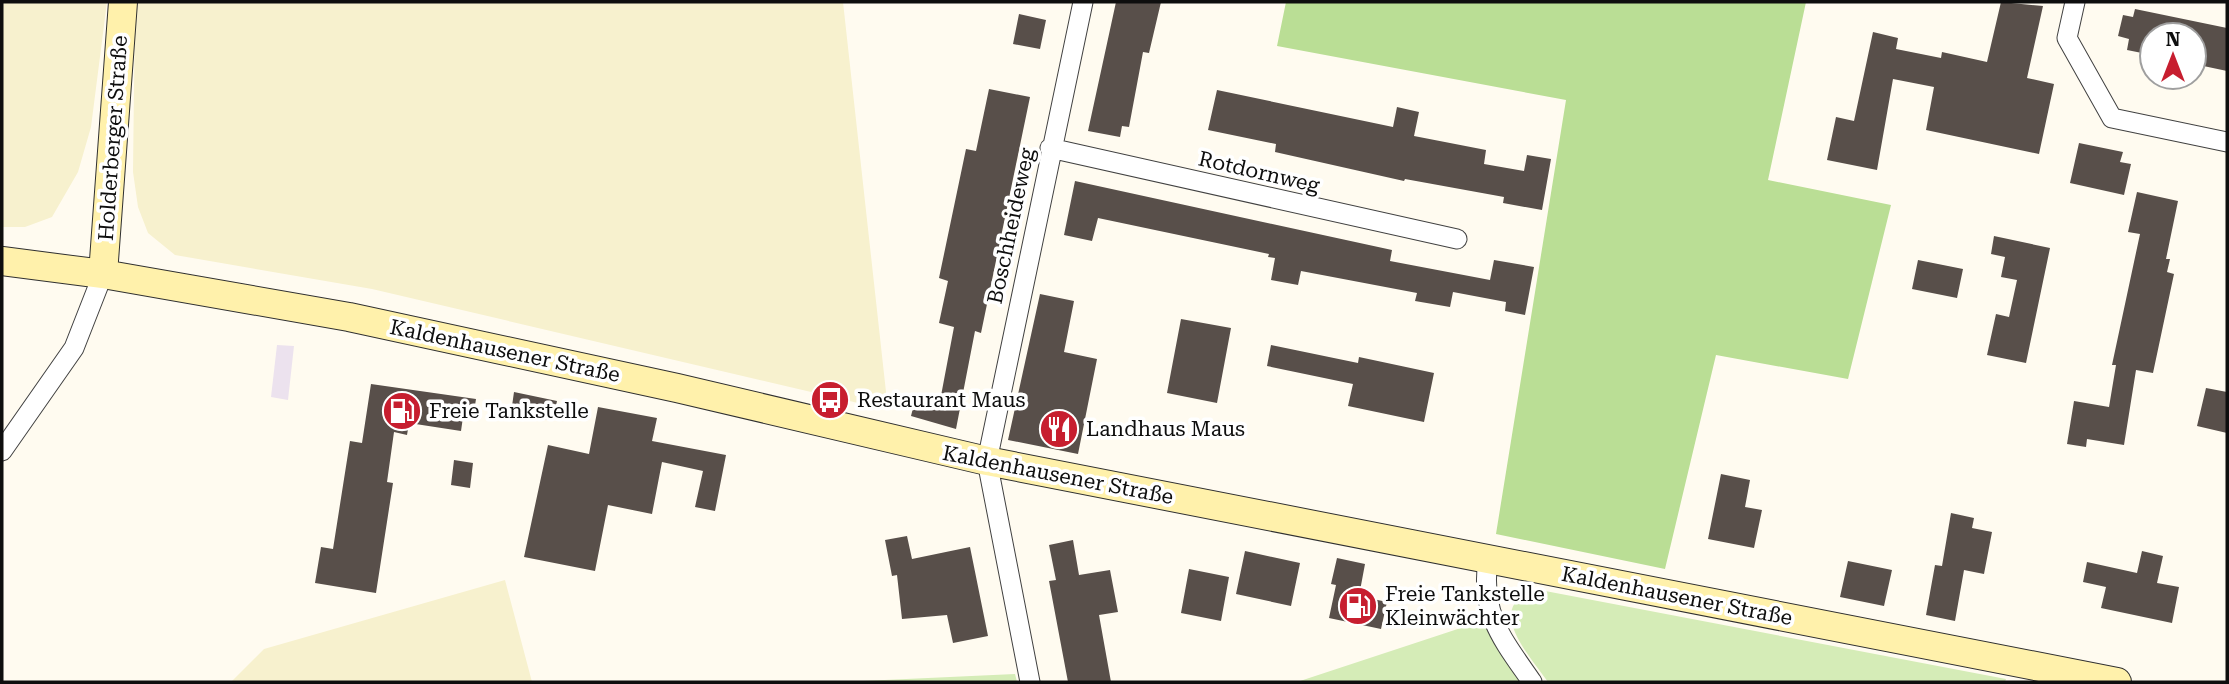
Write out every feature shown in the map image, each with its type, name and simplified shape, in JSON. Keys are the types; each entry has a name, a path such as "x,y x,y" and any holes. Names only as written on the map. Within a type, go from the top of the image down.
{"main road":[{"name":"Holderberger Straße","path":"103,274 123,2"},
{"name":"Kaldenhausener Straße","path":"2,261 103,274 349,317 506,349 987,461 2117,682"}],"street":[{"name":"Boschheideweg","path":"987,461 1050,148 1083,2"},
{"path":"2075,2 2067,37 2112,118 2227,142"},
{"name":"Rotdornweg","path":"1050,148 1458,239"},
{"path":"2,451 74,348 103,274"},
{"path":"987,461 1030,682"},
{"path":"1488,560 1484,586 1495,629 1532,682"}],"shaded area":[{"path":"2,2 107,2 91,127 78,172 52,217 25,227 2,227"},
{"path":"135,2 843,2 888,410 372,289 175,255 148,233 138,207 133,172"},
{"path":"277,345 294,346 288,400 271,397"},
{"path":"505,580 532,682 231,682 264,649"}],"green space":[{"path":"1286,2 1806,2 1768,180 1891,205 1848,379 1716,355 1665,569 1496,534 1566,100 1277,46"},
{"path":"1540,590 2006,679 2005,682 1548,682 1521,644 1511,618 1513,606 1522,597"},
{"path":"1482,621 1525,682 1297,682"},
{"path":"1015,674 1017,682 841,682"}],"building":[{"path":"1116,2 1161,2 1149,53 1143,52 1129,127 1122,126 1120,137 1088,131"},
{"path":"2001,2 2043,6 2027,78 2054,84 2039,154 1926,130 1934,87 1893,79 1877,170 1827,160 1836,117 1854,121 1873,32 1898,38 1896,49 1941,58 1942,52 1987,62"},
{"path":"2135,9 2193,21 2138,21 2138,52 2127,50 2129,39 2118,36 2123,15 2133,17"},
{"path":"1019,14 1046,20 1040,49 1013,44"},
{"path":"2208,24 2227,28 2227,71 2208,67"},
{"path":"989,89 1030,97 981,333 975,331 956,429 911,416 916,396 940,401 954,327 939,323 948,281 939,278 966,149 976,151"},
{"path":"1217,90 1393,127 1397,107 1419,112 1414,136 1486,150 1484,164 1524,171 1527,155 1551,159 1542,210 1503,203 1504,197 1405,179 1404,181 1275,152 1276,144 1208,130"},
{"path":"2079,143 2123,152 2120,162 2131,164 2124,195 2070,183"},
{"path":"1075,181 1392,250 1390,261 1490,280 1494,260 1534,267 1525,315 1505,311 1506,302 1453,292 1450,307 1415,301 1417,293 1301,271 1298,285 1271,280 1275,258 1268,257 1269,254 1098,218 1092,241 1064,235"},
{"path":"2137,192 2178,201 2166,259 2170,259 2167,272 2174,274 2153,373 2136,370 2124,445 2087,439 2086,447 2067,444 2074,401 2109,407 2116,365 2112,365 2140,234 2128,232"},
{"path":"1994,236 2050,248 2026,363 1987,355 1996,314 2009,317 2017,280 2001,277 2005,257 1991,254"},
{"path":"1918,260 1963,269 1957,298 1912,289"},
{"path":"1040,294 1074,301 1064,352 1097,359 1078,454 1008,440"},
{"path":"1181,319 1231,328 1217,403 1167,393"},
{"path":"1271,345 1358,363 1359,357 1434,373 1424,422 1348,406 1353,384 1267,366"},
{"path":"371,384 476,399 473,418 463,417 461,431 409,423 407,435 394,432 387,482 393,483 376,593 315,583 321,547 333,549 350,441 362,443"},
{"path":"2206,388 2227,392 2227,433 2197,426"},
{"path":"514,392 557,401 553,421 511,413"},
{"path":"598,407 657,418 652,441 726,455 715,511 695,507 703,471 662,462 652,514 608,505 595,571 524,557 548,445 589,454"},
{"path":"454,460 473,463 470,488 451,485"},
{"path":"1721,474 1750,480 1745,507 1762,510 1754,548 1708,539"},
{"path":"1951,513 1974,518 1972,528 1992,532 1984,574 1964,570 1955,621 1926,615 1935,565 1942,566"},
{"path":"907,536 912,559 970,547 988,636 953,643 947,615 902,619 897,575 892,576 885,540"},
{"path":"1073,540 1079,575 1110,570 1118,612 1099,615 1111,682 1068,682 1049,581 1056,580 1049,545"},
{"path":"1245,551 1300,563 1291,606 1236,594"},
{"path":"2142,551 2163,556 2157,583 2179,587 2172,623 2101,608 2106,587 2083,582 2087,562 2137,573"},
{"path":"1337,558 1365,564 1359,596 1387,602 1381,629 1329,618 1336,585 1331,584"},
{"path":"1848,561 1892,570 1884,606 1840,597"},
{"path":"1189,569 1229,577 1221,621 1181,613"}],"place":[{"name":"Restaurant Maus","path":"830,400"},
{"name":"Freie Tankstelle","path":"402,411"},
{"name":"Landhaus Maus","path":"1059,429"},
{"name":"Freie Tankstelle Kleinwächter","path":"1358,606"}]}
